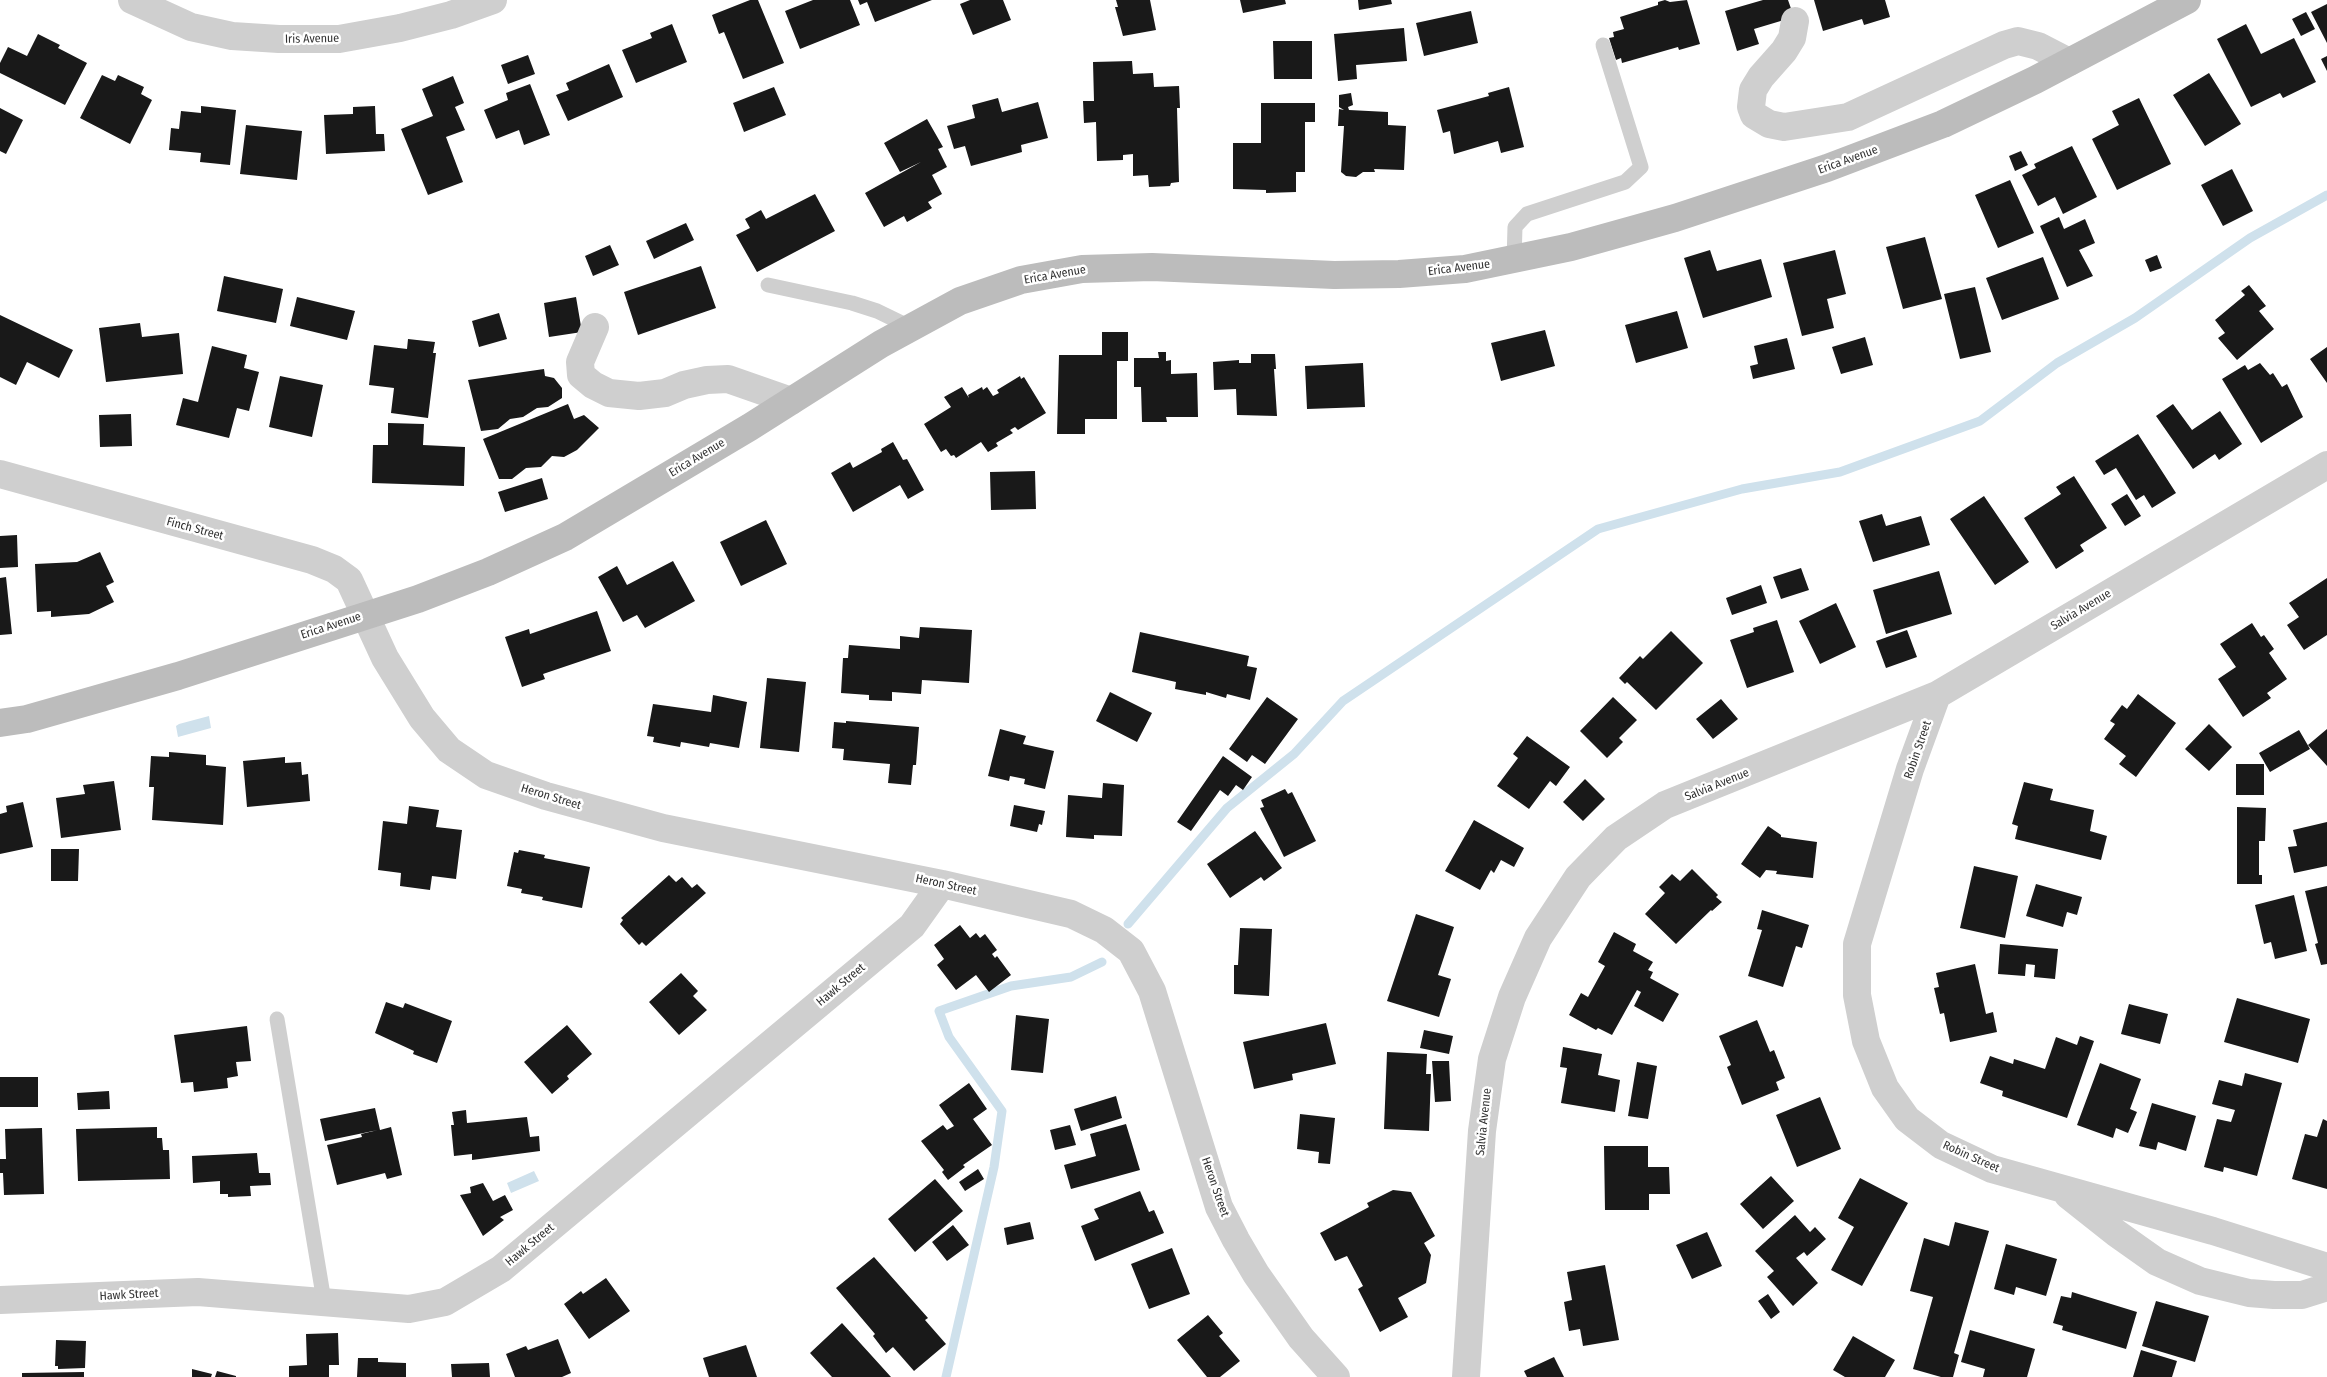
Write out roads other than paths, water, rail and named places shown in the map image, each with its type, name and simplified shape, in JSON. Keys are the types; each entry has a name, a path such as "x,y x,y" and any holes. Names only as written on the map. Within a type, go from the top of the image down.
{"street":[{"name":"Iris Avenue","path":"132,0 191,27 232,36 279,39 339,39 400,28 451,15 493,0"},
{"name":"Erica Avenue","path":"0,723 27,719 178,676 418,600 488,572 566,537 882,344 960,301 1022,280 1082,269 1152,267 1334,275 1399,274 1466,269 1514,261 1675,218 1827,168 1943,124 2069,62 2187,0"},
{"path":"1795,21 1792,38 1784,51 1761,77 1754,90 1751,107 1754,115 1769,124 1784,127 1848,116 2004,45 2018,41 2038,46 2069,62"},
{"path":"595,326 580,362 581,375 593,385 609,392 639,396 665,394 684,385 706,380 728,379 791,401"},
{"name":"Salvia Avenue","path":"1466,1377 1482,1131 1492,1059 1512,997 1538,938 1578,877 1616,838 1665,805 1937,695 2327,465"},
{"name":"Finch Street","path":"0,474 312,560 334,569 349,580 366,615"},
{"name":"Heron Street","path":"366,615 384,658 422,718 449,750 486,775 546,796 663,828 942,884 1071,914 1104,930 1130,952 1152,990 1219,1207 1256,1274 1301,1338 1336,1377"},
{"name":"Robin Street","path":"1937,695 1910,769 1857,944 1857,995 1866,1041 1885,1088 1907,1119 1920,1129 1941,1144 1992,1169 2213,1231 2327,1267"},
{"name":"Hawk Street","path":"0,1300 198,1292 409,1308 445,1302 501,1269 912,926 942,884"},
{"path":"2059,1188 2116,1233 2157,1262 2200,1281 2249,1293 2274,1295 2302,1295 2327,1287"}],"lane":[{"path":"1514,261 1515,228 1527,214 1625,182 1641,167 1603,45"},
{"path":"768,285 852,303 877,311 912,328"},
{"path":"277,1019 324,1301"}],"water":[{"path":"209,716 211,728 178,737 176,726"},
{"path":"534,1171 539,1181 511,1193 507,1183"}],"waterway":[{"path":"1128,924 1227,808 1294,754 1343,701 1598,529 1742,489 1840,472 1980,421 2057,363 2135,318 2250,238 2327,195"},
{"path":"946,1377 994,1167 1002,1111 949,1037 939,1011 1011,986 1071,977 1102,962"}]}
